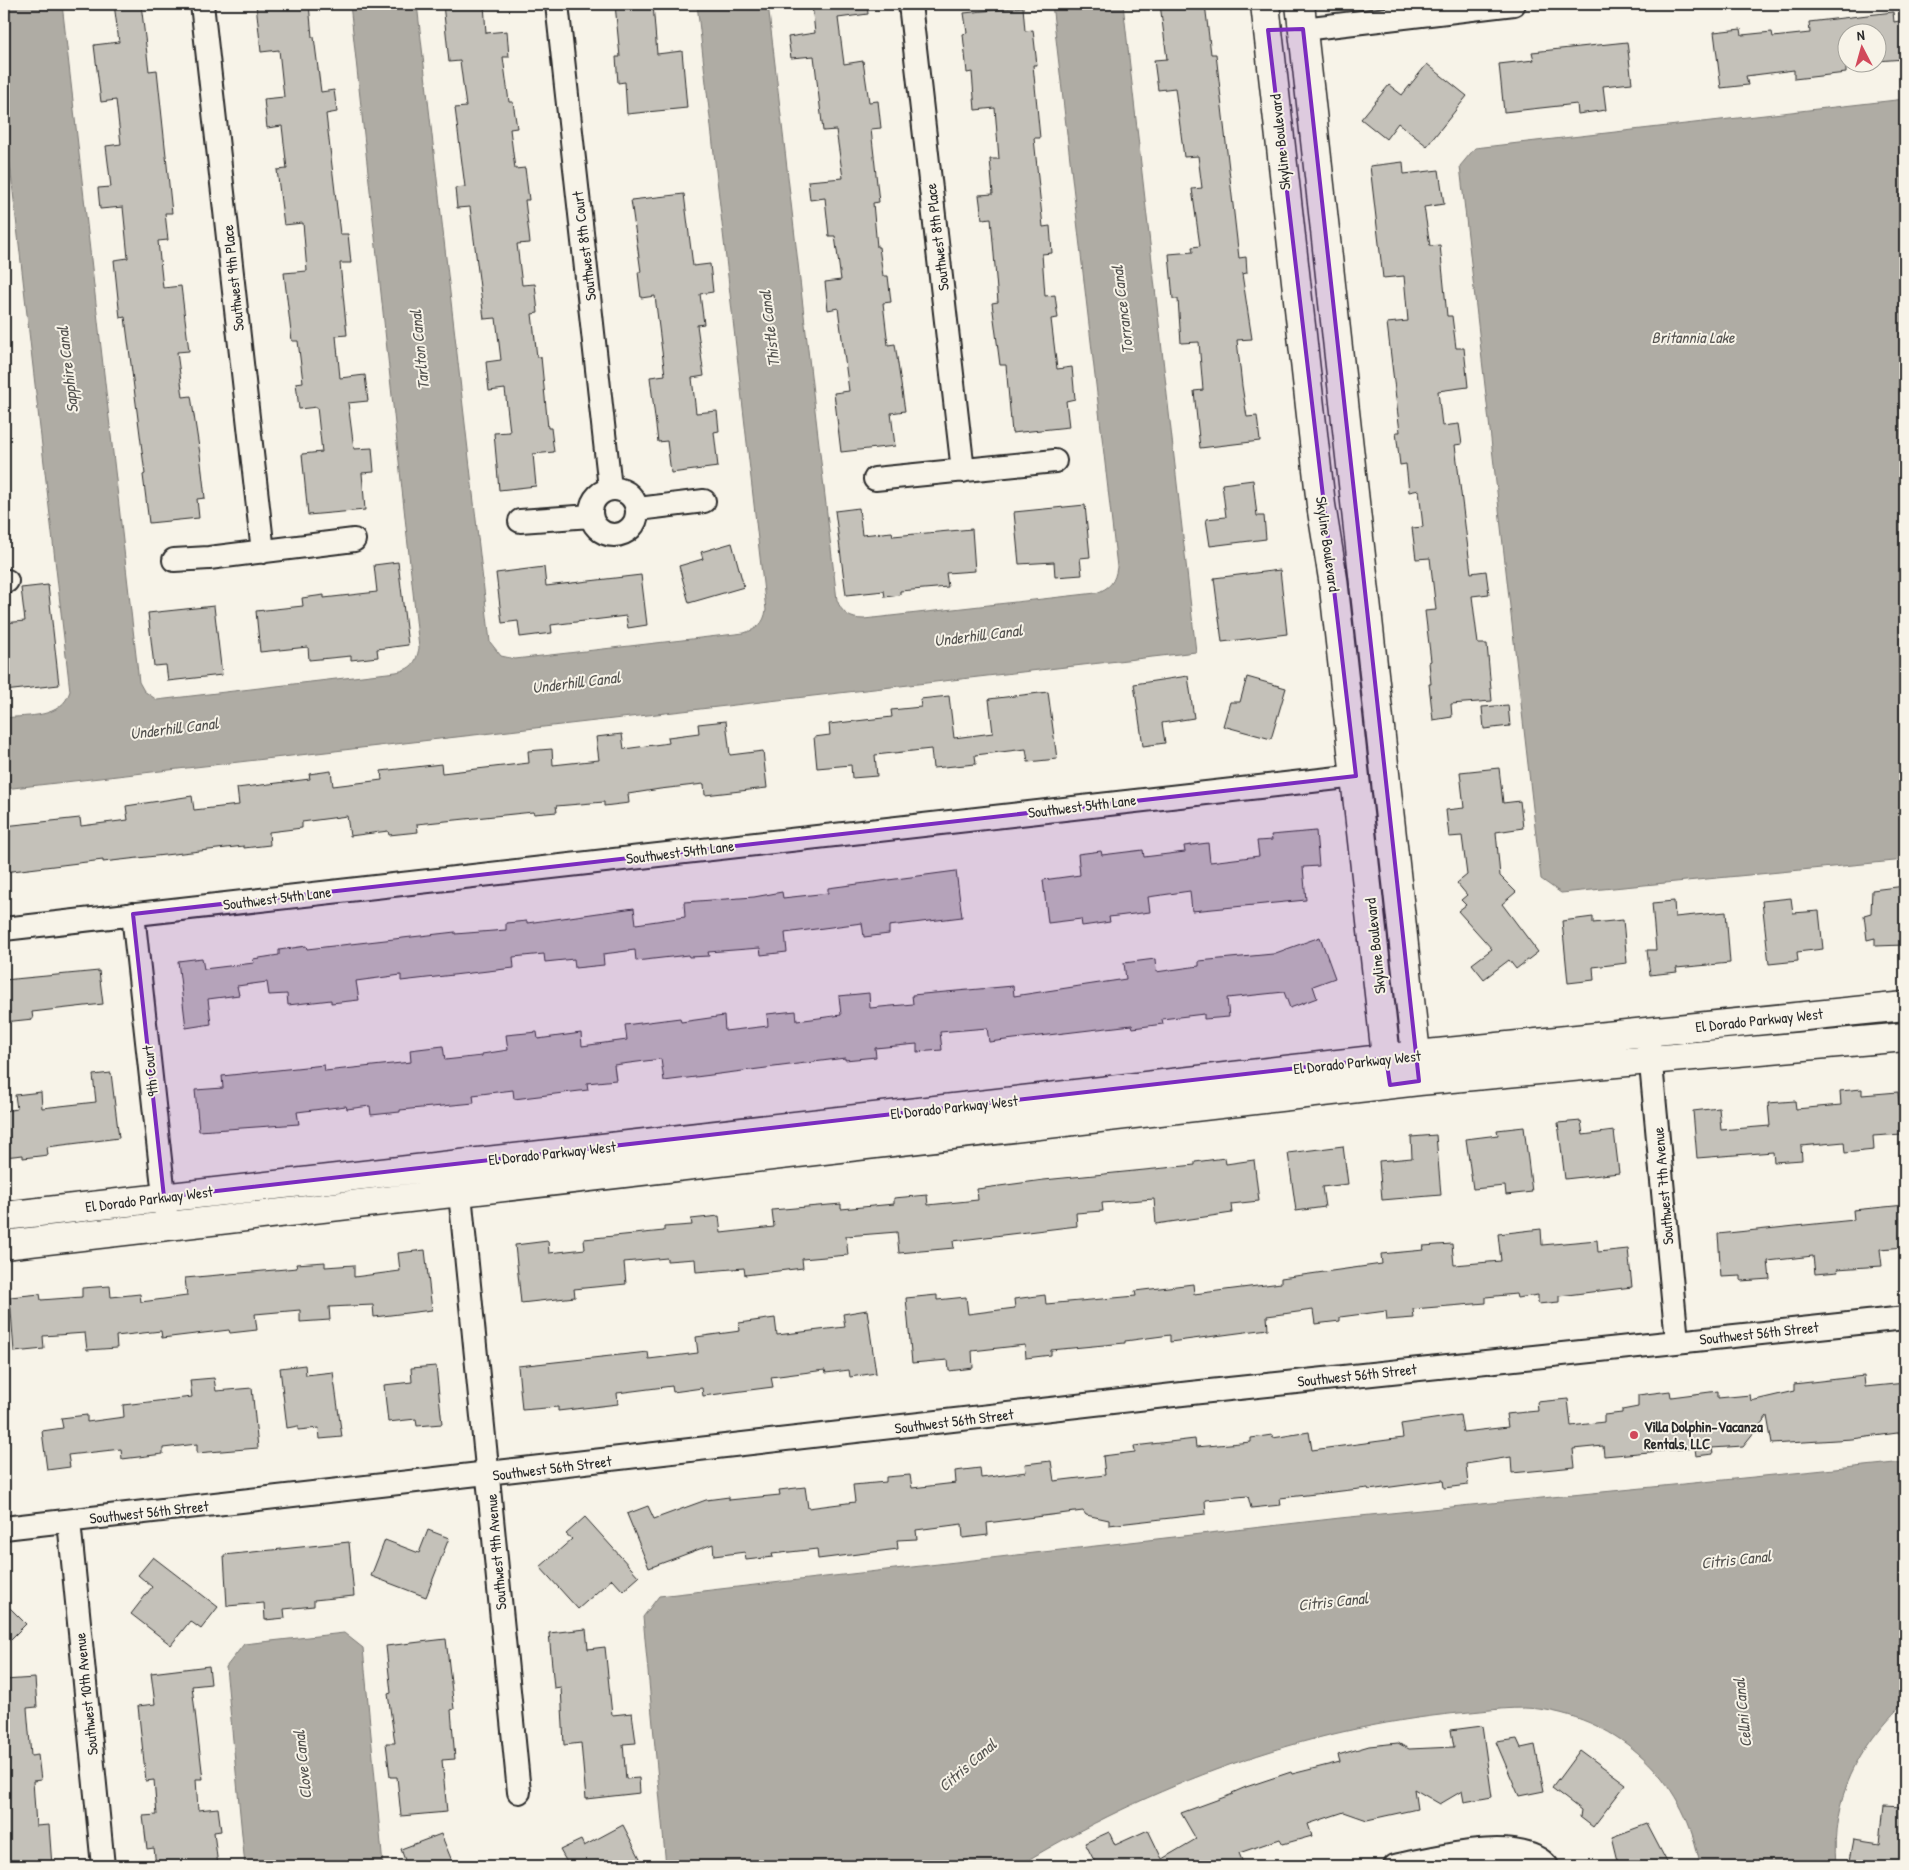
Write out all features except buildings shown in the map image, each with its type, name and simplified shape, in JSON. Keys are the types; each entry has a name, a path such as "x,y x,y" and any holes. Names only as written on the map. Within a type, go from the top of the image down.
{"street":[{"name":"Southwest 9th Place","path":"202,4 263,552"},
{"name":"Southwest 8th Court","path":"556,4 610,488"},
{"name":"Southwest 8th Place","path":"910,4 963,471"},
{"name":"Skyline Boulevard","path":"1265,4 1322,505 1333,579 1356,776 1390,1085"},
{"path":"1268,30 1301,16 1514,4"},
{"name":"Skyline Boulevard","path":"1301,16 1418,1068"},
{"path":"875,479 1055,462"},
{"path":"610,488 625,491 631,496 638,509 634,524 622,534 606,534 594,524 591,516 593,501 597,495 610,488"},
{"path":"638,509 704,501"},
{"path":"520,521 591,516"},
{"path":"174,560 263,552 354,540"},
{"path":"1356,776 1384,773"},
{"name":"Southwest 54th Lane","path":"4,929 1356,776"},
{"name":"9th Court","path":"133,914 168,1227"},
{"name":"El Dorado Parkway West","path":"4,1245 460,1191 1138,1116 1390,1085 1418,1068 1648,1031 1905,1006"},
{"name":"Southwest 7th Avenue","path":"1648,1031 1677,1341"},
{"name":"El Dorado Parkway West","path":"4,1216 1386,1058 1418,1068 1651,1060 1905,1037"},
{"name":"Southwest 9th Avenue","path":"457,1163 519,1792"},
{"name":"Southwest 56th Street","path":"4,1528 489,1475 1211,1391 1905,1318"},
{"name":"Southwest 10th Avenue","path":"69,1521 103,1866"},
{"path":"1395,1866 1474,1853 1506,1850 1528,1853 1546,1865"}],"highlighted area":[{"path":"1303,29 1417,1055 1419,1081 1390,1085 1386,1058 164,1197 133,914 1356,776 1268,30"}],"water":[{"path":"4,4 62,4 139,682 144,691 157,700 396,672 410,667 418,653 419,648 350,4 417,4 490,642 501,656 515,659 744,633 753,630 764,619 766,610 697,4 768,4 837,600 841,608 850,616 864,619 1096,593 1111,584 1117,567 1052,4 1123,4 1196,652 4,789 4,718 33,716 52,711 60,707 70,691 4,113"},
{"name":"Britannia Lake","path":"1905,99 1905,860 1561,893 1541,879 1460,166 1475,148"},
{"path":"1905,1462 1905,1702 1874,1737 1861,1756 1851,1776 1838,1818 1835,1842 1836,1866 1700,1866 1693,1837 1682,1809 1667,1785 1648,1763 1627,1744 1602,1729 1575,1717 1546,1710 1525,1708 1459,1713 1401,1721 1343,1732 1286,1747 1230,1765 1175,1786 1121,1810 1018,1866 666,1866 643,1617 659,1596 1340,1518"},
{"name":"Clove Canal","path":"344,1633 363,1648 383,1866 245,1866 226,1667 244,1644"}],"place":[{"name":"Villa Dolphin-Vacanza Rentals, LLC","path":"1634,1435"}],"water label":[{"name":"Torrance Canal","path":"1122,310"},
{"name":"Thistle Canal","path":"769,329"},
{"name":"Tarlton Canal","path":"419,350"},
{"name":"Sapphire Canal","path":"67,370"},
{"name":"Underhill Canal","path":"978,635"},
{"name":"Underhill Canal","path":"576,682"},
{"name":"Underhill Canal","path":"174,728"},
{"name":"Citris Canal","path":"1736,1559"},
{"name":"Citris Canal","path":"1333,1601"},
{"name":"Cellni Canal","path":"1742,1713"},
{"name":"Citris Canal","path":"967,1765"}]}
